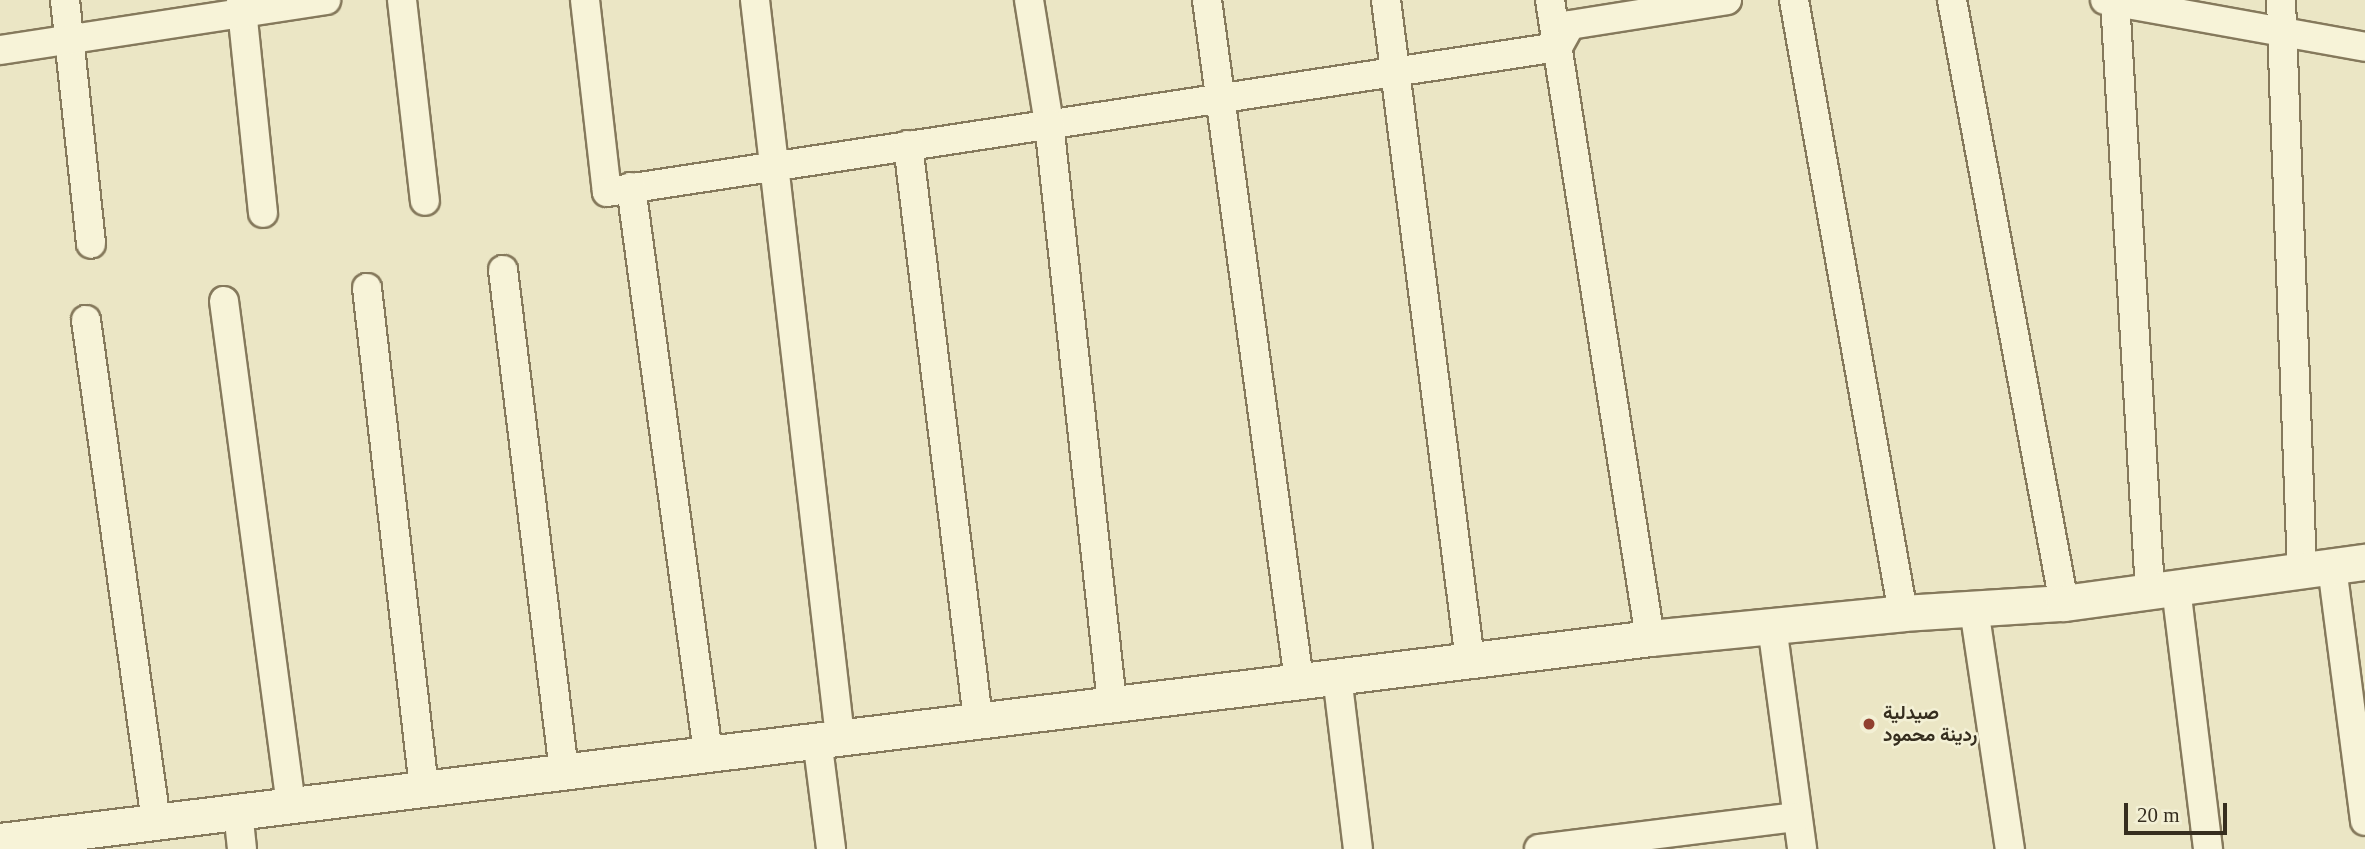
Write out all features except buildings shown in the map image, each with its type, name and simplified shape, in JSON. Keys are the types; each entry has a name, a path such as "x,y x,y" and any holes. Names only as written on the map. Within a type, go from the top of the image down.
{"street":[{"path":"65,0 91,244"},
{"path":"0,50 69,40 242,6 326,0"},
{"path":"402,0 425,201"},
{"path":"585,0 607,192 1558,47"},
{"path":"755,0 774,166 828,738 831,849"},
{"path":"1029,0 1049,123 1112,703"},
{"path":"1207,0 1299,680"},
{"path":"1386,0 1470,660"},
{"path":"1550,0 1650,638"},
{"path":"1558,47 1570,25 1727,0"},
{"path":"1794,0 1903,613"},
{"path":"1952,0 2064,603"},
{"path":"2281,0 2333,567 2365,821"},
{"path":"2208,849 2163,590 2112,1 2365,47"},
{"path":"242,6 263,212"},
{"path":"908,145 978,719"},
{"path":"631,187 708,753"},
{"path":"503,270 564,771"},
{"path":"367,288 424,788"},
{"path":"224,301 291,805"},
{"path":"86,320 156,821"},
{"path":"0,841 1650,638 1903,613 2064,603 2333,567"},
{"path":"1974,609 2010,849"},
{"path":"1772,626 1802,849"},
{"path":"1337,676 1358,849"},
{"path":"238,811 242,849"},
{"path":"1539,849 1797,817"}],"place":[{"name":"صيدلية ردينة محمود","path":"1869,724"}]}
